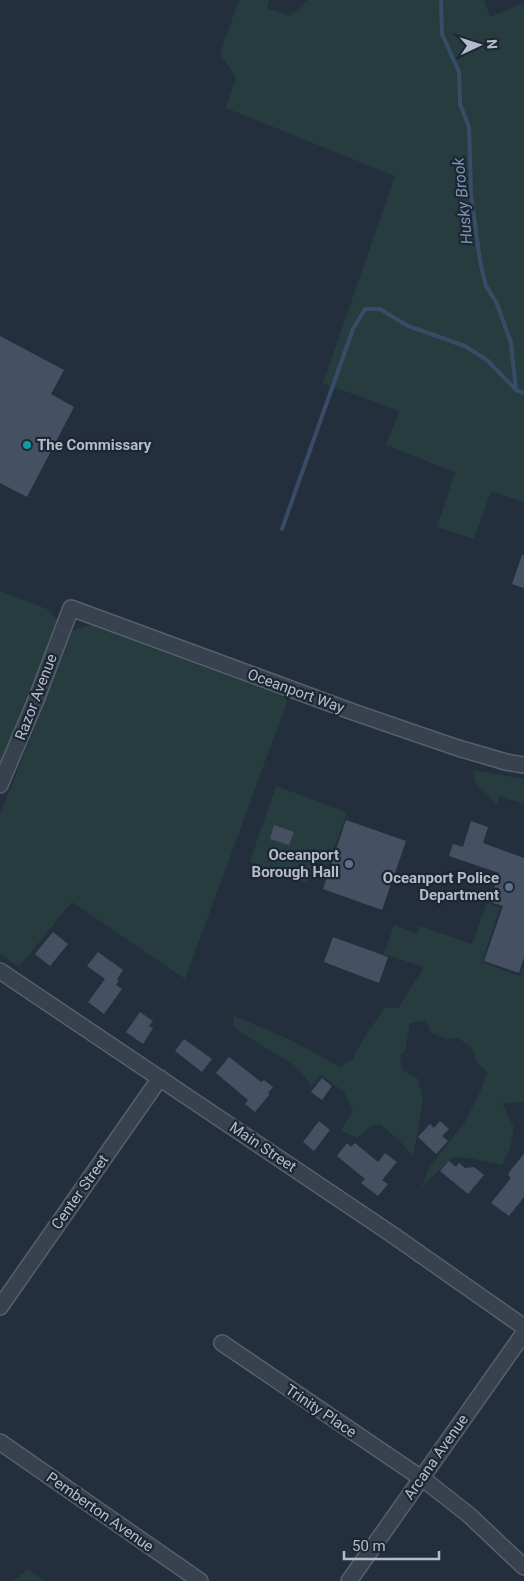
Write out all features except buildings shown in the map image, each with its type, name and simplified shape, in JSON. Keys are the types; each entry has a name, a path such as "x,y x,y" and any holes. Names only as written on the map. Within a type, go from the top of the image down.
{"street":[{"name":"Oceanport Way","path":"71,608 387,724 458,748 506,762 524,765"},
{"name":"Razor Avenue","path":"0,785 33,708 71,608"},
{"name":"Main Street","path":"0,971 390,1233 524,1327"},
{"name":"Center Street","path":"0,1307 160,1078"},
{"name":"Arcana Avenue","path":"348,1581 524,1333"},
{"name":"Trinity Place","path":"222,1343 427,1482 469,1515 524,1567"},
{"name":"Pemberton Avenue","path":"0,1442 200,1581"}],"green space":[{"path":"239,0 269,0 267,8 290,16 308,0 484,0 490,17 524,3 524,502 491,491 474,539 437,527 455,472 386,445 399,411 323,383 395,176 226,108 236,77 220,54"},
{"path":"0,591 47,609 57,620 57,627 0,770"},
{"path":"91,625 282,693 287,702 185,979 72,902 19,967 0,954 0,815 73,630"},
{"path":"474,770 524,779 524,804 500,796 496,805 477,785 473,775"},
{"path":"276,786 347,812 328,865 315,859 306,883 250,861"},
{"path":"487,903 500,907 482,962 520,976 524,964 524,1102 502,1103 514,1128 510,1149 502,1165 469,1158 453,1157 421,1188 429,1168 465,1122 481,1090 487,1072 476,1061 472,1048 458,1038 446,1039 431,1033 426,1020 410,1023 405,1051 400,1056 402,1070 418,1079 423,1101 413,1157 399,1140 380,1124 370,1126 357,1138 341,1130 353,1110 344,1092 321,1075 311,1087 301,1072 294,1066 233,1026 234,1016 291,1040 340,1067 353,1059 363,1039 385,1008 398,1008 424,967 384,954 394,925 417,934 420,926 472,944"},
{"path":"28,1569 44,1581 13,1581"}],"waterway":[{"name":"Husky Brook","path":"441,0 442,34 459,72 460,104 469,127 471,194 480,261 486,286 497,304 511,343 516,390 524,393"},
{"path":"282,529 353,329 365,309 380,309 408,326 465,346 488,361 516,390"}],"place":[{"name":"The Commissary","path":"27,445"},
{"name":"Oceanport Borough Hall","path":"349,864"},
{"name":"Oceanport Police Department","path":"509,887"}]}
